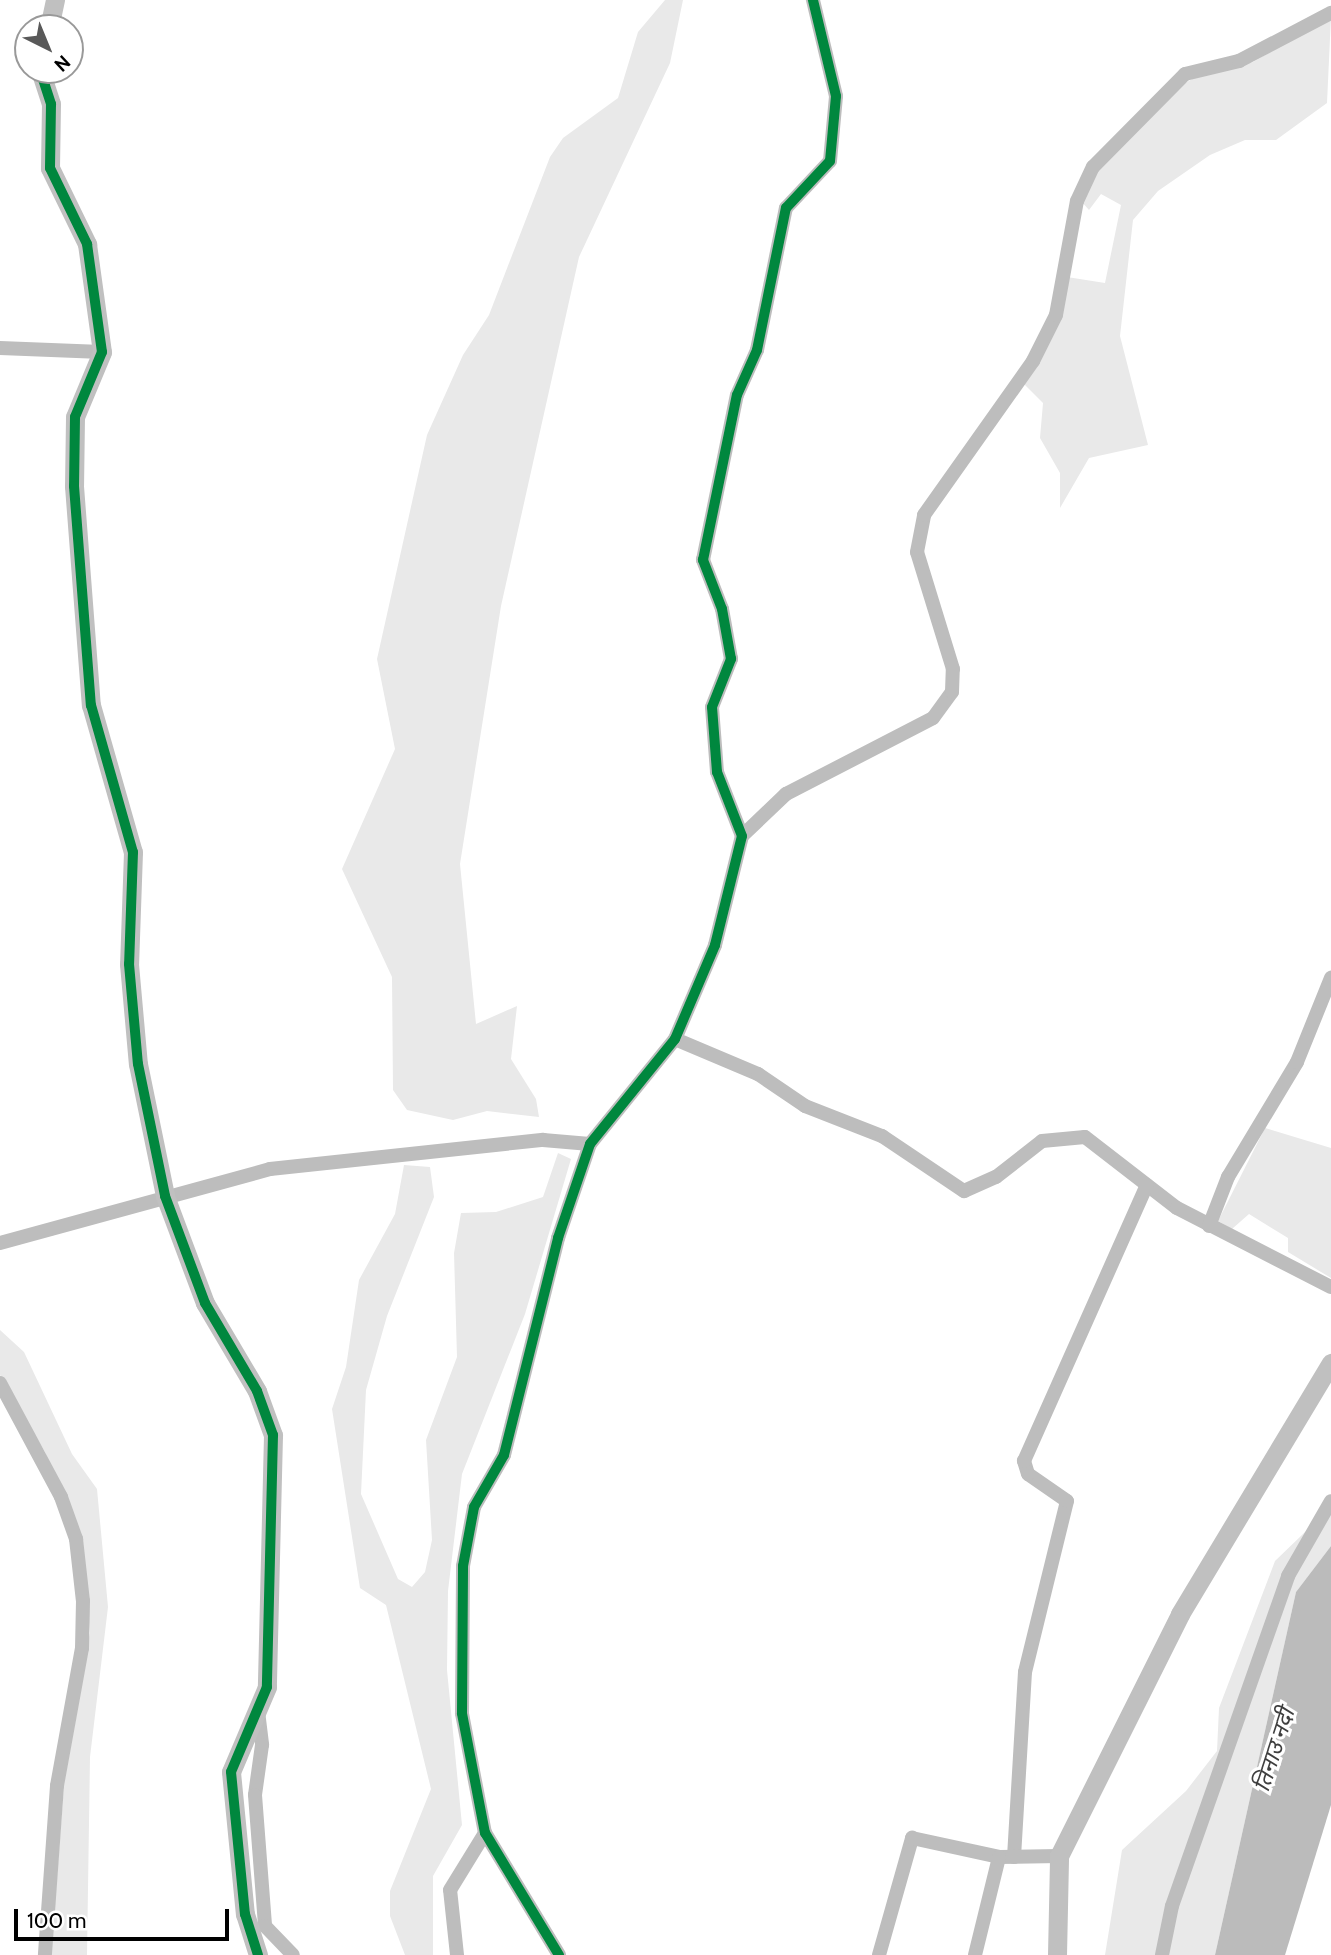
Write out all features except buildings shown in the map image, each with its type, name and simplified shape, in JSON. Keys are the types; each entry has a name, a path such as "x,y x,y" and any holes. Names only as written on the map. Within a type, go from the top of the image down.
{"street":[{"path":"742,836 718,772 712,707 731,659 722,609 703,560 737,395 757,350 786,208 830,161 836,96 813,0"},
{"path":"559,1955 485,1833 462,1713 463,1566 474,1507 504,1455 558,1238 590,1144 674,1038 715,945 742,836 786,794 933,718 952,692 953,669 917,552 924,515 1032,361 1056,315 1077,201 1093,167 1185,74 1239,61 1331,13"},
{"path":"45,84 51,104 50,168 87,244 102,352 75,417 74,486 91,705 133,852 129,964 138,1063 165,1196 205,1303 257,1391 273,1435 267,1687 231,1772 245,1914 258,1955"},
{"path":"0,348 102,352"},
{"path":"1209,1226 1228,1177 1297,1062 1331,978"},
{"path":"674,1038 758,1074 805,1107 882,1136 955,1188 981,1186 1042,1141 1073,1135 1101,1143 1147,1185 1209,1226 1331,1287"},
{"path":"0,1243 270,1169 543,1140 590,1144"},
{"path":"975,1955 1006,1857 1025,1672 1067,1501 1028,1474 1024,1461 1147,1185"},
{"path":"1057,1955 1059,1856 1180,1614 1331,1363"},
{"path":"0,1383 61,1497 76,1539 83,1601 82,1648 57,1786 45,1955"},
{"path":"1162,1955 1172,1906 1287,1576 1331,1501"},
{"path":"257,1709 262,1745 255,1795 265,1926 293,1955"},
{"path":"457,1955 450,1890 485,1833"},
{"path":"879,1955 912,1838 1006,1857 1059,1856"}],"shaded area":[{"path":"665,0 683,0 670,63 579,257 501,606 460,864 476,1024 517,1006 511,1059 536,1099 539,1117 487,1111 453,1120 407,1110 393,1090 392,977 342,869 395,749 377,659 427,435 463,355 489,315 550,157 563,138 618,98 638,32"},
{"path":"1331,17 1327,103 1276,140 1245,140 1210,155 1158,191 1133,220 1120,336 1148,445 1089,458 1060,508 1060,473 1040,438 1043,403 1024,384 1067,277 1105,283 1121,205 1101,194 1089,210 1081,201 1096,170 1175,89 1199,75 1253,62"},
{"path":"1265,1128 1331,1148 1331,1278 1288,1252 1288,1238 1249,1214 1232,1229 1218,1221"},
{"path":"558,1153 571,1159 525,1314 462,1474 448,1591 447,1670 462,1825 433,1876 433,1955 405,1955 390,1916 390,1891 431,1789 386,1605 360,1588 332,1409 346,1367 359,1280 395,1214 404,1165 430,1167 434,1197 387,1316 366,1390 361,1494 398,1579 412,1587 425,1572 432,1540 426,1440 457,1357 454,1253 461,1213 496,1212 543,1197"},
{"path":"0,1330 24,1352 72,1454 97,1489 108,1607 90,1757 87,1955 51,1955 69,1720 90,1633 84,1565 45,1452 0,1375"},
{"path":"1331,1507 1331,1546 1296,1592 1215,1955 1105,1955 1122,1850 1186,1791 1217,1751 1219,1708 1275,1561"}],"water":[{"name":"तिनाउ नदी","path":"1331,1546 1331,1805 1285,1955 1215,1955 1296,1592"}],"cycle path":[{"path":"559,1955 485,1833 462,1713 463,1566 474,1507 504,1455 558,1238 590,1144 675,1039 715,945 742,836 717,772 712,707 731,659 722,609 703,560 737,395 757,350 786,208 830,161 836,96 813,0"},
{"path":"45,84 51,104 50,168 87,244 102,352 75,417 74,486 91,705 133,852 129,964 138,1064 165,1196 205,1303 257,1391 273,1435 267,1687 231,1772 245,1914 258,1955"}]}
